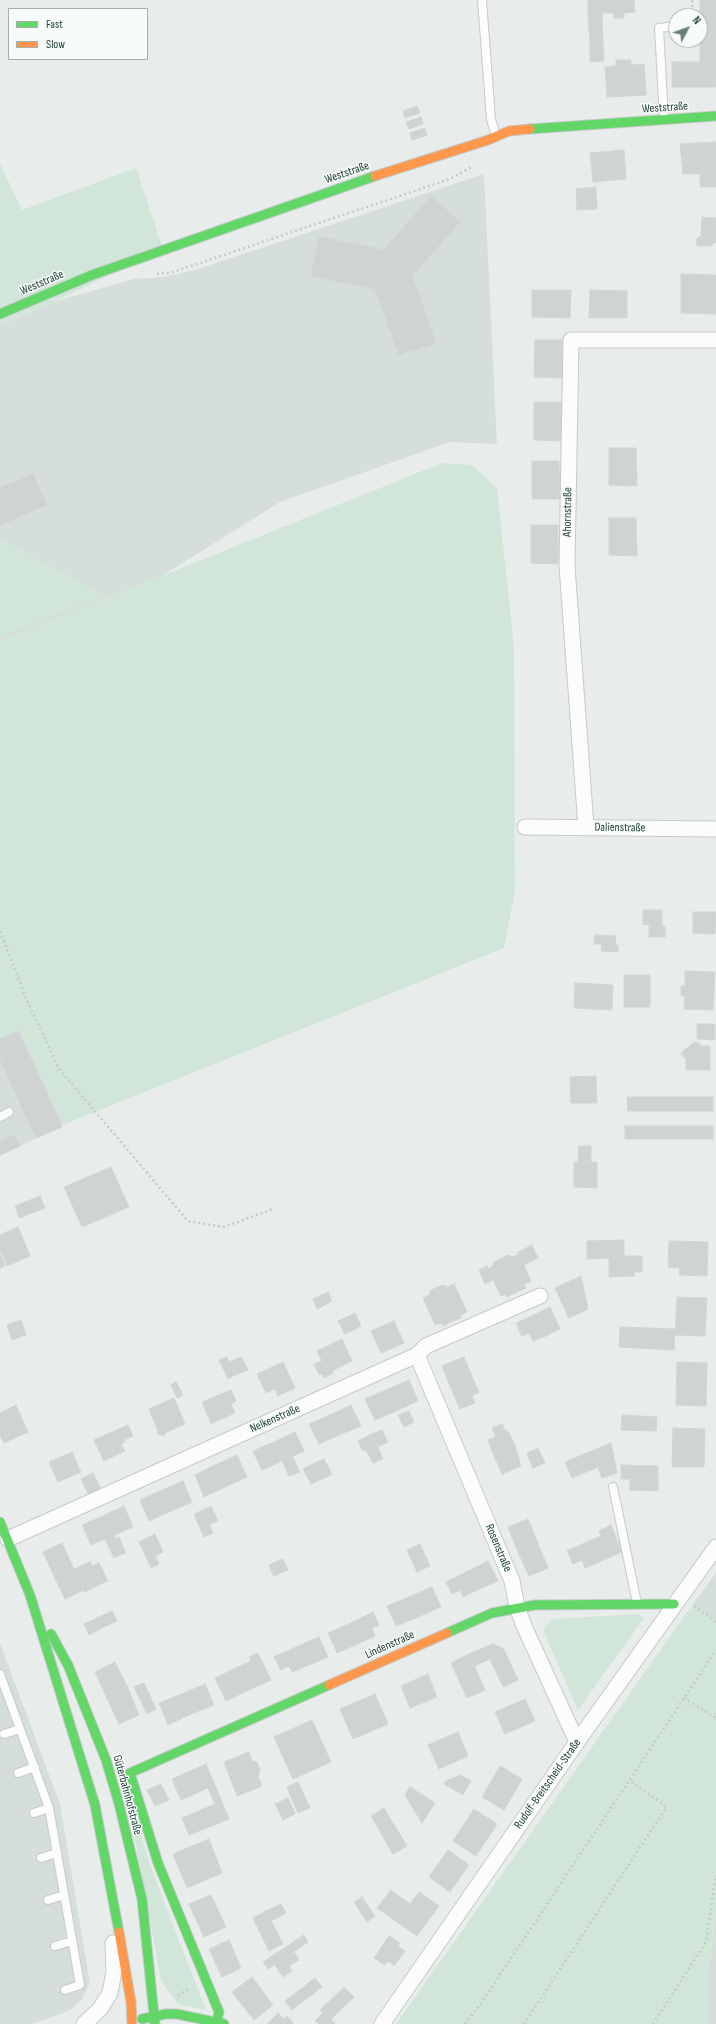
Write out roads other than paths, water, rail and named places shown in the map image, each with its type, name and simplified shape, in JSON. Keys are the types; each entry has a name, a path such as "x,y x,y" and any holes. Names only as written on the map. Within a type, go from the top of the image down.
{"street":[{"name":"Weststraße","path":"0,314 92,275 348,185 496,137 509,131 716,116"},
{"name":"Ahornstraße","path":"586,827 567,566 571,340 716,340"},
{"name":"Dalienstraße","path":"525,827 716,829"},
{"name":"Nelkenstraße","path":"8,1539 416,1356 426,1346 540,1296"},
{"name":"Rosenstraße","path":"416,1356 512,1581 517,1607 524,1626 577,1742"},
{"name":"Güterbahnhofstraße","path":"0,1523 30,1594 95,1805 110,1878 131,2002 128,2023 155,2020 177,2014 220,2023 219,2012 158,1863 130,1773"},
{"name":"Rudolf-Breitscheid-Straße","path":"382,2024 577,1742 716,1547"},
{"name":"Güterbahnhofstraße","path":"30,1594 68,1665 106,1760 142,1898 155,2020"},
{"name":"Lindenstraße","path":"130,1773 492,1613 517,1607 535,1605 637,1604 677,1600"},
{"path":"84,2024 100,2009 110,1993 114,1971 110,1878"}],"lane":[{"path":"482,0 491,119 496,137"},
{"path":"664,120 658,28 668,27"},
{"path":"0,1117 9,1112"},
{"path":"613,1487 637,1604"},
{"path":"0,1674 3,1690 35,1767 49,1808 80,1985 65,1990"},
{"path":"4,1734 20,1729"},
{"path":"18,1773 35,1767"},
{"path":"34,1813 49,1808"},
{"path":"41,1858 57,1853"},
{"path":"48,1900 64,1895"},
{"path":"55,1946 72,1941"}]}
